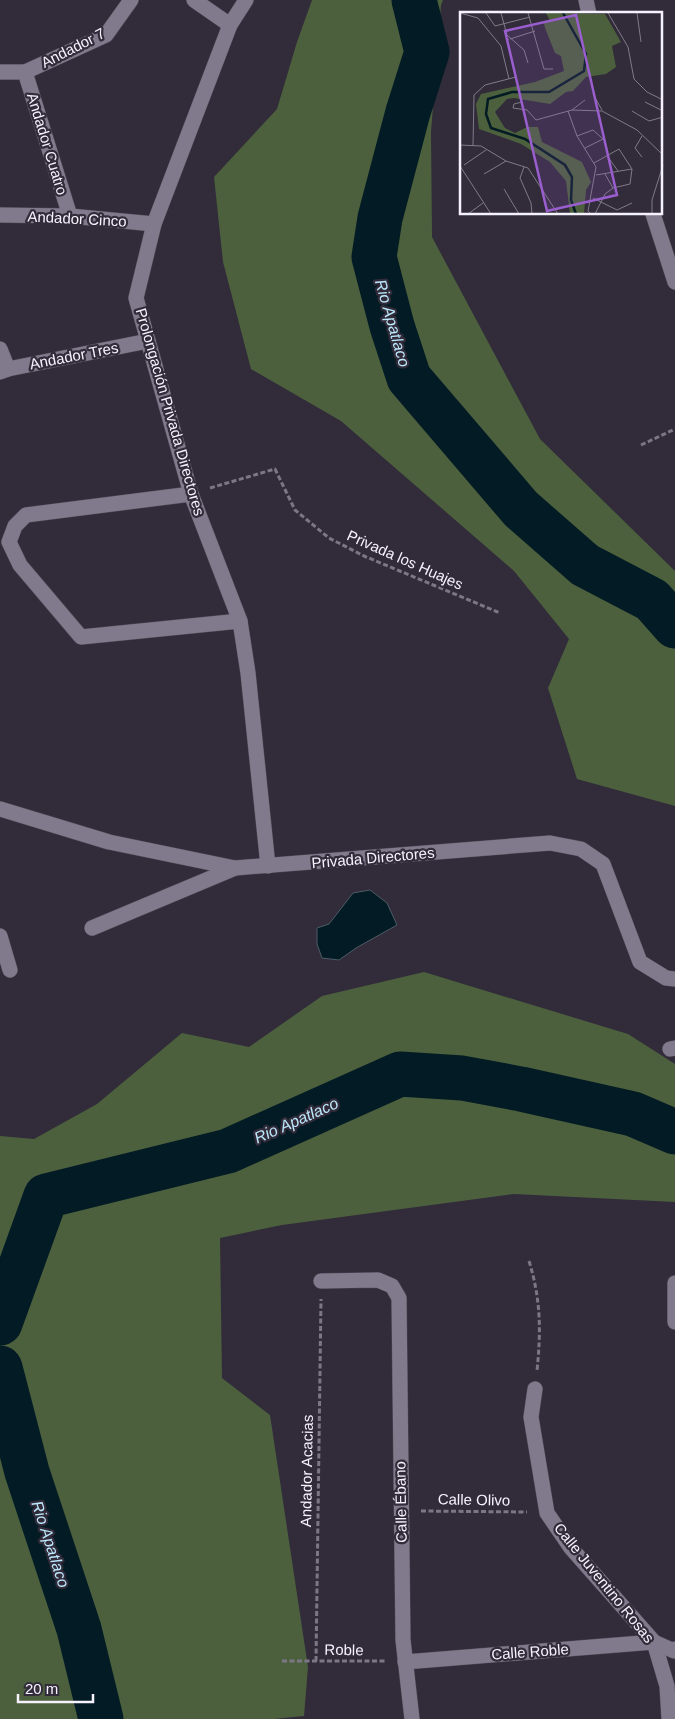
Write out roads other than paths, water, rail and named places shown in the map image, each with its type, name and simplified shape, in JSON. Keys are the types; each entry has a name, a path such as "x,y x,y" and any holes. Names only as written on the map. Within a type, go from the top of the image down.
{"street":[{"name":"Andador 7","path":"0,72 25,72 106,35 131,0"},
{"path":"194,0 230,25"},
{"name":"Prolongación Privada Directores","path":"246,0 230,25 154,224 136,298 191,494 240,621 248,673 268,866"},
{"name":"Andador Cuatro","path":"25,72 70,216"},
{"path":"653,215 675,282"},
{"name":"Andador Cinco","path":"0,216 70,216 154,224"},
{"name":"Andador Tres","path":"4,370 148,340"},
{"path":"0,349 4,370"},
{"path":"191,494 26,514 15,526 9,542 20,565 81,637 240,621"},
{"name":"Privada Directores","path":"0,809 109,842 235,868 550,843 581,849 603,864 640,962 666,978 675,979"},
{"path":"92,928 235,868"},
{"path":"0,936 10,970"},
{"name":"Calle Ébano","path":"321,1281 378,1280 392,1286 399,1298 403,1640 412,1719"},
{"path":"675,1283 675,1322"},
{"name":"Calle Juventino Rosas","path":"535,1389 531,1417 547,1513 571,1548 654,1642 667,1686 669,1719"},
{"path":"654,1642 675,1650"},
{"name":"Calle Roble","path":"405,1662 654,1642"}],"water":[{"path":"370,890 387,903 397,925 339,960 322,958 317,944 317,928 329,924 353,893"}],"waterway":[{"name":"Rio Apatlaco","path":"414,0 427,52 408,112 380,218 374,257 392,326 409,378 521,509 585,565 652,600 675,626"},
{"name":"Rio Apatlaco","path":"0,1323 46,1196 228,1151 400,1074 462,1078 521,1089 633,1114 675,1132"},
{"name":"Rio Apatlaco","path":"0,1368 27,1472 79,1629 101,1719"}]}
